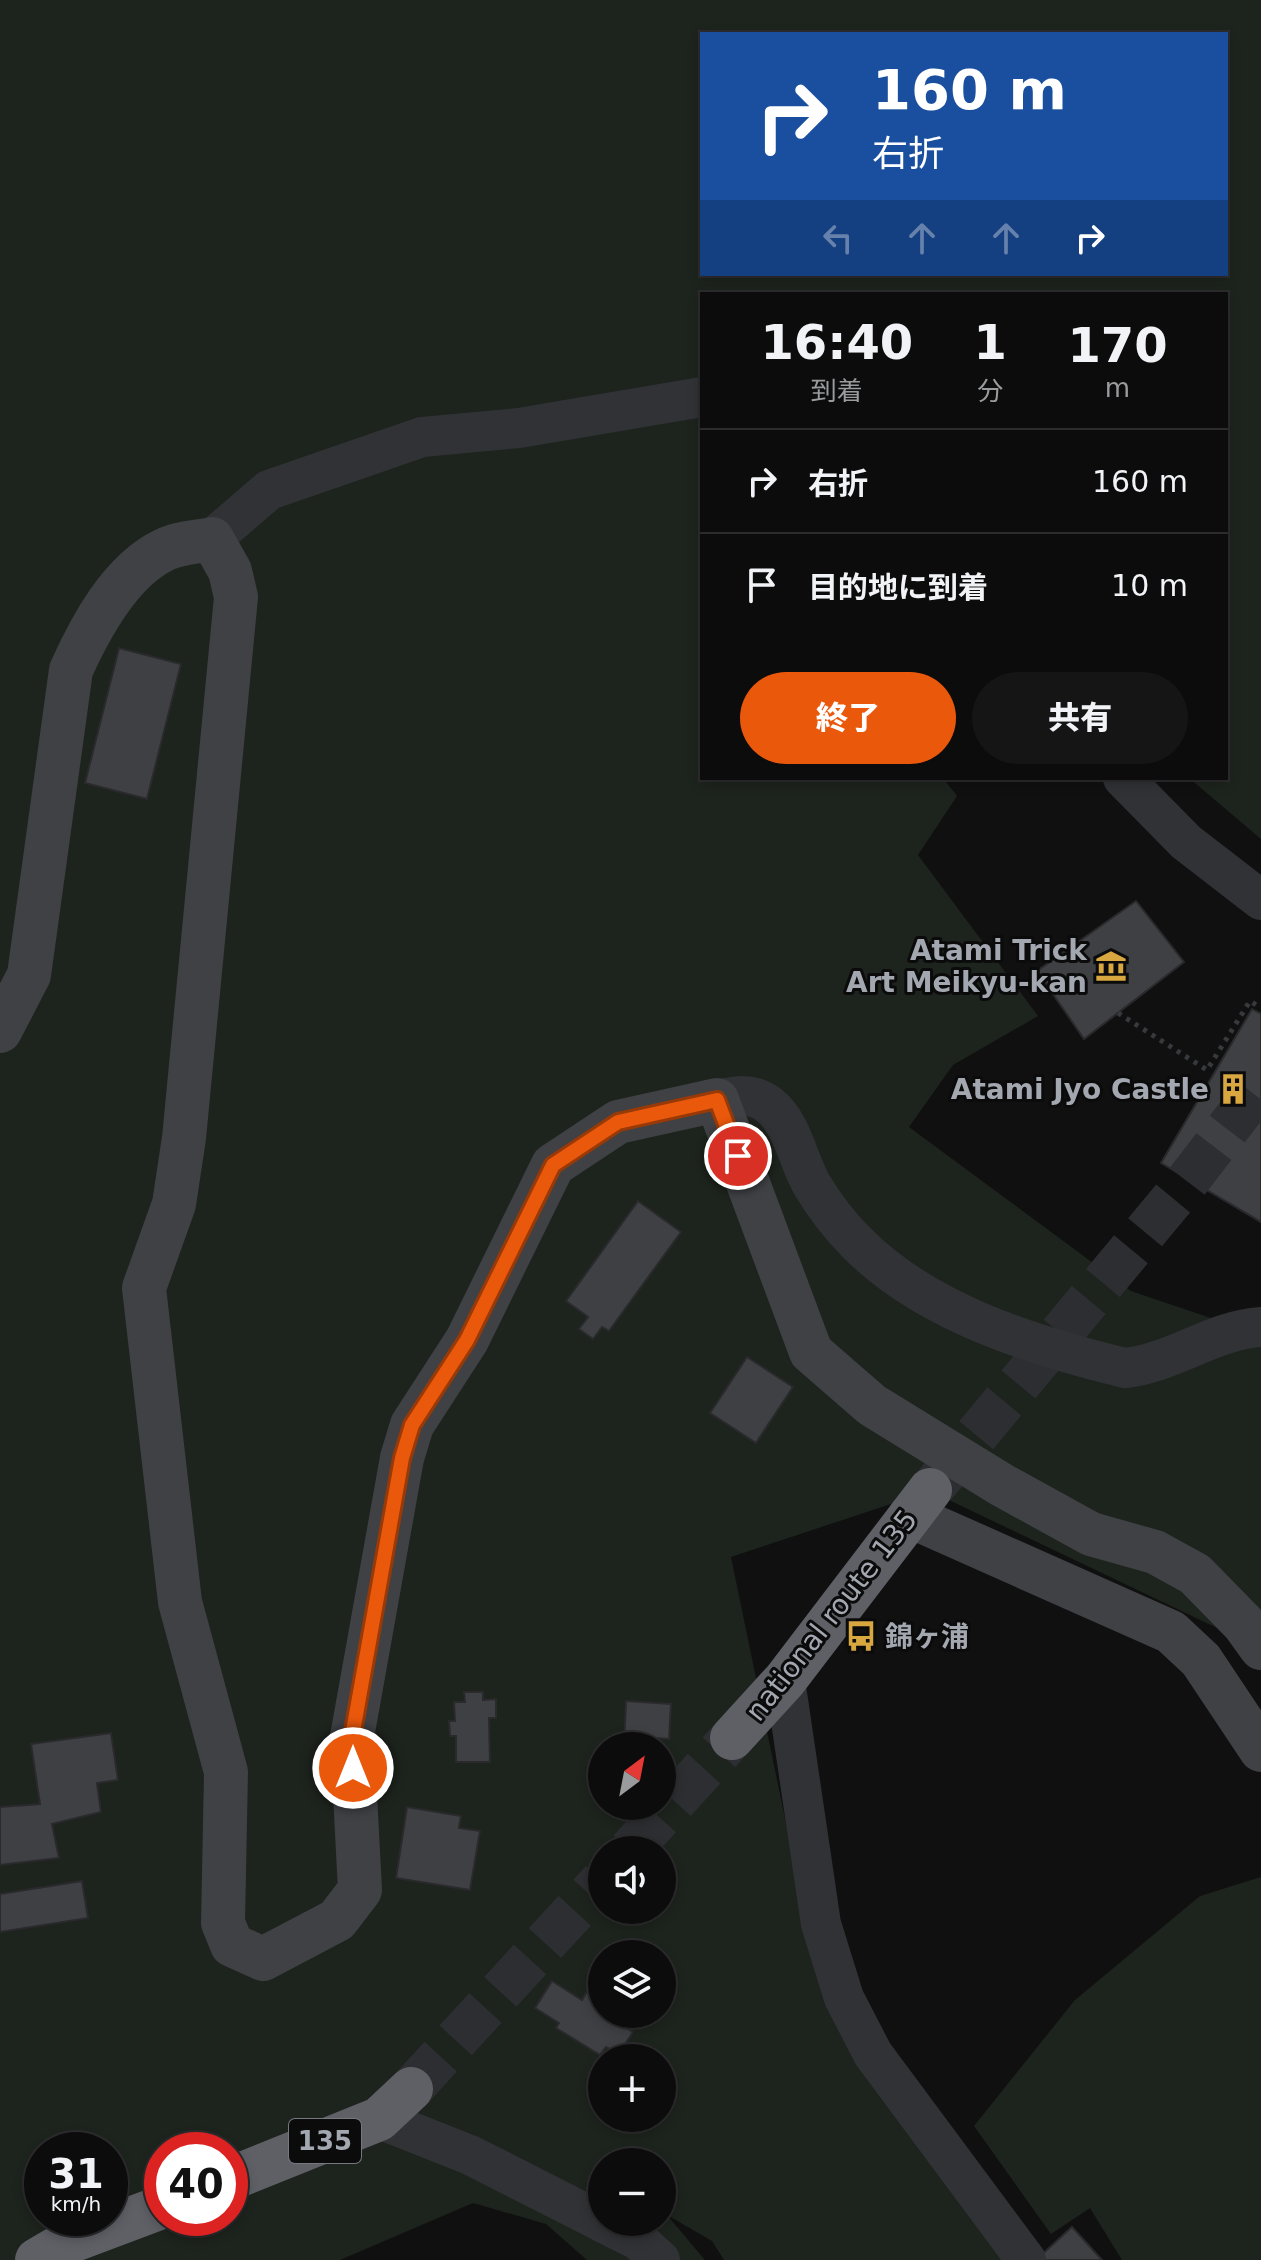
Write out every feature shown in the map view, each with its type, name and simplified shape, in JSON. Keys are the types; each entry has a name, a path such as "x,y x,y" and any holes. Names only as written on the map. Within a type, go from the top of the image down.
{"highway":[{"name":"national route 135","path":"732,1738 785,1680 920,1503"},
{"name":"135","path":"248,2172 379,2119 411,2089"},
{"path":"37,2260 66,2243 144,2214"}],"street":[{"path":"0,1031 29,975 71,670 89,629 126,580 164,550 212,539 269,490 422,437 519,428 700,397"},
{"path":"212,539 230,571 236,597 184,1138 174,1204 144,1288 180,1602 226,1772 223,1923 232,1945 263,1959 337,1920 360,1890 352,1737 402,1458 412,1425 467,1340 553,1165 618,1122 743,1095 771,1106 783,1120 812,1184 858,1244 942,1307 982,1323 1125,1368 1148,1365 1202,1343 1261,1327"},
{"path":"1125,780 1186,842 1261,900"},
{"path":"717,1100 811,1352 872,1405 1014,1492 1091,1534 1155,1552 1195,1574 1243,1623 1261,1648"},
{"path":"920,1503 1171,1632 1201,1660 1261,1750"},
{"path":"785,1680 821,1924 844,1998 873,2054 1026,2260"},
{"path":"379,2119 470,2155 588,2215"},
{"path":"630,2236 660,2260"}],"path":[{"path":"1118,1013 1207,1070 1250,1001 1261,1008"}],"shaded area":[{"path":"0,0 1261,0 1261,839 1191,780 1228,780 1228,292 700,292 700,780 945,780 957,796 918,855 1038,1016 953,1065 909,1127 1131,1291 1261,1335 1261,1649 930,1491 731,1557 806,1920 1003,2260 724,2260 712,2241 676,2220 676,2148 588,2148 588,2236 676,2236 676,2226 705,2260 587,2260 546,2224 473,2203 340,2260 0,2260"},
{"path":"1261,1877 1261,2260 1122,2260 1090,2208 1051,2234 974,2126 1075,2000 1200,1896"}],"building":[{"path":"119,648 181,664 147,799 85,783"},
{"name":"Atami Trick Art Meikyu-kan","path":"1136,901 1184,962 1084,1039 1037,971"},
{"name":"Atami Jyo Castle","path":"1252,1009 1261,1014 1261,1222 1161,1163"},
{"path":"638,1201 681,1232 609,1331 602,1327 593,1339 579,1329 588,1317 566,1301"},
{"path":"747,1357 793,1387 756,1443 710,1413"},
{"path":"464,1692 483,1692 483,1700 496,1699 496,1718 489,1718 490,1762 456,1762 456,1736 450,1736 449,1721 455,1721 454,1702 465,1702"},
{"path":"626,1701 671,1704 669,1732 625,1732"},
{"path":"111,1733 118,1780 97,1783 101,1812 52,1824 59,1858 0,1865 0,1807 40,1804 31,1744"},
{"path":"407,1807 461,1816 459,1828 480,1831 470,1890 396,1878"},
{"path":"82,1881 88,1918 0,1932 0,1894"},
{"path":"552,1981 582,2000 588,1990 588,2028 626,2028 633,2032 625,2044 588,2044 588,2048 556,2028 559,2023 535,2008"},
{"path":"1072,2227 1102,2260 1037,2259"}],"tunnel":[{"path":"934,1486 1186,1183 1261,1085"},
{"path":"643,1836 732,1738"},
{"path":"411,2089 588,1896"}],"place":[{"name":"Atami Trick Art Meikyu-kan","path":"1111,966"},
{"name":"Atami Jyo Castle","path":"1233,1089"},
{"name":"錦ヶ浦","path":"861,1636"}],"route":[{"path":"353,1768 352,1737 402,1458 412,1425 467,1340 553,1165 618,1122 717,1100 738,1156"}]}
